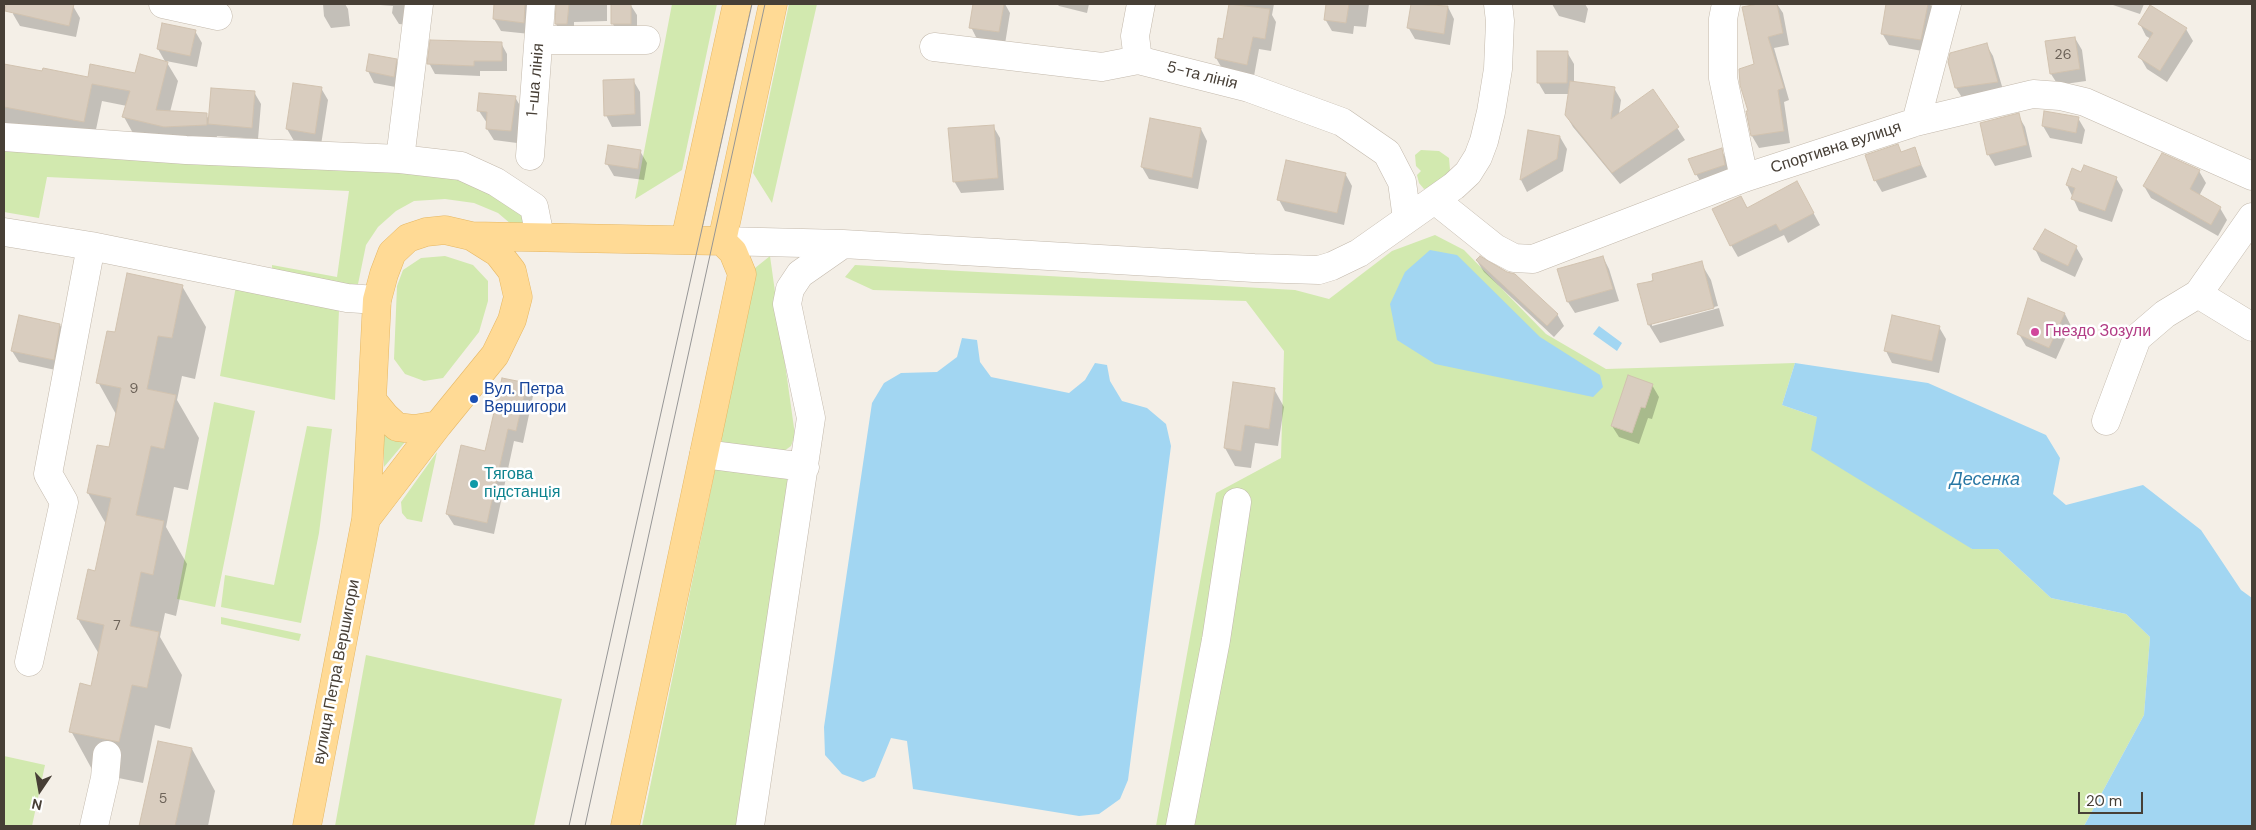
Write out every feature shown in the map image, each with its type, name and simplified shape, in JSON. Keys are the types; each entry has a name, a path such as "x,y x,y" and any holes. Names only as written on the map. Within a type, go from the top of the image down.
{"main road":[{"path":"685,240 737,4"},
{"path":"722,241 774,4"},
{"path":"471,236 498,253 512,271 518,297 508,329 495,355 438,425 414,429 397,427 372,400 377,300 392,253 408,238 426,232 445,230 471,236 548,236 722,241 732,252 742,274 625,826"},
{"path":"512,271 525,253 548,236"},
{"name":"вулиця Петра Вершигори","path":"308,826 366,519 372,400"},
{"name":"вулиця Петра Вершигори","path":"366,519 438,425"}],"street":[{"path":"162,4 218,16"},
{"path":"400,159 419,4"},
{"name":"1-ша лінія","path":"530,156 540,40 541,4"},
{"path":"1138,60 1135,36 1141,4"},
{"path":"722,241 843,244 1319,270 1359,253 1435,200 1468,173 1478,157 1484,141 1498,69 1500,21 1498,4"},
{"path":"1726,4 1723,20 1723,78 1744,178"},
{"path":"1916,122 1947,4"},
{"path":"540,40 646,40"},
{"name":"5-та лінія","path":"934,47 1102,67 1138,60 1249,88 1342,122 1387,153 1402,182 1407,219"},
{"name":"Спортивна вулиця","path":"1435,200 1495,248 1514,258 1533,259 1744,178 1916,122 2033,94 2060,96 2085,102 2252,176"},
{"path":"4,138 186,150 400,159 461,166 496,182 534,207 548,236"},
{"path":"2106,421 2137,338 2165,314 2198,294 2252,217"},
{"path":"4,232 91,246 347,298 377,300"},
{"path":"750,826 811,418 786,304 790,290 800,274 843,244"},
{"path":"30,662 64,502 48,474 91,246"},
{"path":"2198,294 2252,327"},
{"path":"704,454 805,467"},
{"path":"1180,826 1216,640 1237,502"},
{"path":"94,826 105,778 107,755"}],"green space":[{"path":"672,4 717,4 682,170 635,199"},
{"path":"789,4 817,4 772,203 753,173"},
{"path":"4,147 455,170 520,206 529,225 518,230 498,213 474,203 445,199 414,201 396,211 378,227 366,245 357,289 272,273 272,265 337,277 349,191 47,177 39,218 4,212"},
{"path":"1421,150 1439,151 1449,158 1450,170 1442,184 1424,189 1419,183 1417,175 1421,171 1416,166 1415,155"},
{"path":"1435,235 1464,250 1546,334 1606,369 1795,363 1782,405 1817,417 1972,549 1998,549 2051,598 2126,614 2150,637 2144,715 2084,826 1156,826 1216,493 1281,458 1284,351 1246,301 873,290 845,277 855,265 1295,290 1329,299 1392,251"},
{"path":"445,256 473,265 488,281 488,301 479,332 443,378 424,381 405,374 394,359 397,286 403,270 421,258"},
{"path":"770,256 795,435 791,446 780,454 729,447 722,442 721,433 755,268"},
{"path":"236,286 339,310 335,400 220,376"},
{"path":"214,402 255,411 215,607 177,599"},
{"path":"307,426 332,429 319,533 301,623 221,607 225,575 274,585"},
{"path":"384,433 392,440 405,442 384,467"},
{"path":"437,452 422,522 407,519 402,513 401,502"},
{"path":"716,465 787,475 796,485 742,826 642,826"},
{"path":"221,617 301,634 299,641 221,624"},
{"path":"366,655 562,699 534,826 335,826"},
{"path":"4,756 45,765 32,826 4,826"}],"water":[{"path":"1430,250 1457,255 1540,337 1600,375 1603,387 1593,397 1435,364 1397,340 1390,304 1405,272"},
{"path":"1599,326 1622,343 1617,351 1593,334"},
{"path":"962,338 977,340 980,362 991,377 1069,393 1085,380 1095,363 1107,365 1110,381 1122,401 1147,408 1166,424 1171,446 1128,780 1120,799 1099,814 1079,816 913,789 907,741 891,738 875,777 863,782 842,774 825,755 824,727 872,403 884,383 901,373 937,372 957,357"},
{"name":"Десенка","path":"1795,363 1928,383 2046,435 2060,458 2053,494 2066,505 2143,485 2201,530 2241,590 2252,598 2252,826 2084,826 2144,715 2150,637 2126,614 2051,598 1998,549 1972,549 1811,450 1817,417 1782,405"}],"building":[{"path":"6,4 74,4 69,26 5,11"},
{"path":"494,4 525,4 524,23 493,19"},
{"path":"556,4 569,4 567,24 555,24"},
{"path":"611,4 631,4 631,24 611,24"},
{"path":"973,4 1004,4 999,32 969,28"},
{"path":"1229,4 1270,9 1265,39 1253,37 1247,65 1215,58 1218,38 1223,39"},
{"path":"1326,4 1349,4 1346,23 1324,20"},
{"path":"1411,4 1448,6 1444,34 1407,28"},
{"path":"1758,4 1777,4 1783,33 1768,37 1784,88 1778,90 1784,131 1751,136 1746,111 1748,111 1740,85 1739,69 1754,64 1742,7"},
{"path":"1886,4 1928,4 1921,40 1881,34"},
{"path":"2150,5 2187,28 2160,71 2138,57 2153,33 2138,24"},
{"path":"162,23 196,30 190,56 157,49"},
{"path":"2075,37 2080,69 2050,74 2045,41"},
{"path":"430,40 502,42 502,61 474,61 474,66 427,64"},
{"path":"1987,43 1998,82 1955,88 1948,62 1950,53"},
{"path":"1537,51 1568,51 1567,83 1537,83"},
{"path":"140,54 168,62 156,110 207,113 207,125 164,127 122,117 130,91 92,84 84,122 4,107 4,64 42,71 43,68 88,77 90,64 135,73"},
{"path":"369,54 397,59 394,77 366,71"},
{"path":"634,79 635,114 604,116 603,80"},
{"path":"1570,81 1615,87 1611,119 1653,89 1679,127 1612,173 1565,115"},
{"path":"293,83 322,87 315,134 286,129"},
{"path":"211,88 255,91 252,128 208,124"},
{"path":"479,93 516,96 511,131 486,129 487,112 477,111"},
{"path":"2044,111 2079,117 2076,133 2042,126"},
{"path":"2019,113 2027,145 1987,155 1980,123"},
{"path":"1150,118 1201,128 1192,178 1141,167"},
{"path":"994,125 998,178 953,182 948,128"},
{"path":"1528,130 1560,136 1557,159 1520,180"},
{"path":"1898,144 1901,152 1915,147 1921,165 1874,181 1865,155"},
{"path":"608,145 641,150 638,169 605,164"},
{"path":"1722,148 1725,165 1695,175 1688,159"},
{"path":"2162,153 2200,170 2190,189 2221,207 2211,225 2143,186"},
{"path":"1286,160 1346,173 1337,213 1277,200"},
{"path":"2084,165 2117,177 2105,211 2071,199 2075,188 2066,185 2072,168 2081,172"},
{"path":"1797,181 1814,213 1780,231 1776,224 1730,246 1712,209 1741,196 1747,208"},
{"path":"2045,229 2077,246 2068,266 2033,249"},
{"path":"1480,256 1507,272 1515,274 1558,314 1547,326 1476,260"},
{"path":"1603,256 1613,289 1567,302 1557,269"},
{"path":"1702,261 1714,308 1648,325 1637,284 1653,281 1652,274"},
{"path":"127,273 183,285 172,338 158,336 147,389 176,395 164,449 151,446 136,515 164,521 153,575 141,572 130,626 159,632 147,688 132,685 119,742 69,732 80,683 91,686 104,625 77,619 88,569 95,571 111,498 87,493 97,445 109,447 121,388 96,383 107,331 115,332"},
{"path":"2028,298 2065,313 2049,348 2017,334"},
{"path":"19,315 60,324 54,360 11,351"},
{"path":"1892,315 1940,326 1932,361 1884,351"},
{"path":"1628,375 1653,384 1645,408 1641,407 1632,433 1611,426"},
{"name":"Тягова пiдстанцiя","path":"502,378 527,383 516,431 508,429 487,523 446,514 461,445 485,451"},
{"path":"1233,382 1275,388 1269,429 1245,425 1241,451 1224,448"},
{"path":"158,741 192,748 175,826 139,826"}],"tram line":[{"path":"569,826 752,4"},
{"path":"585,826 765,4"}],"place":[{"name":"Гнездо Зозули","path":"2035,332"},
{"name":"Вул. Петра Вершигори","path":"474,399"},
{"name":"Тягова пiдстанцiя","path":"474,484"}]}
